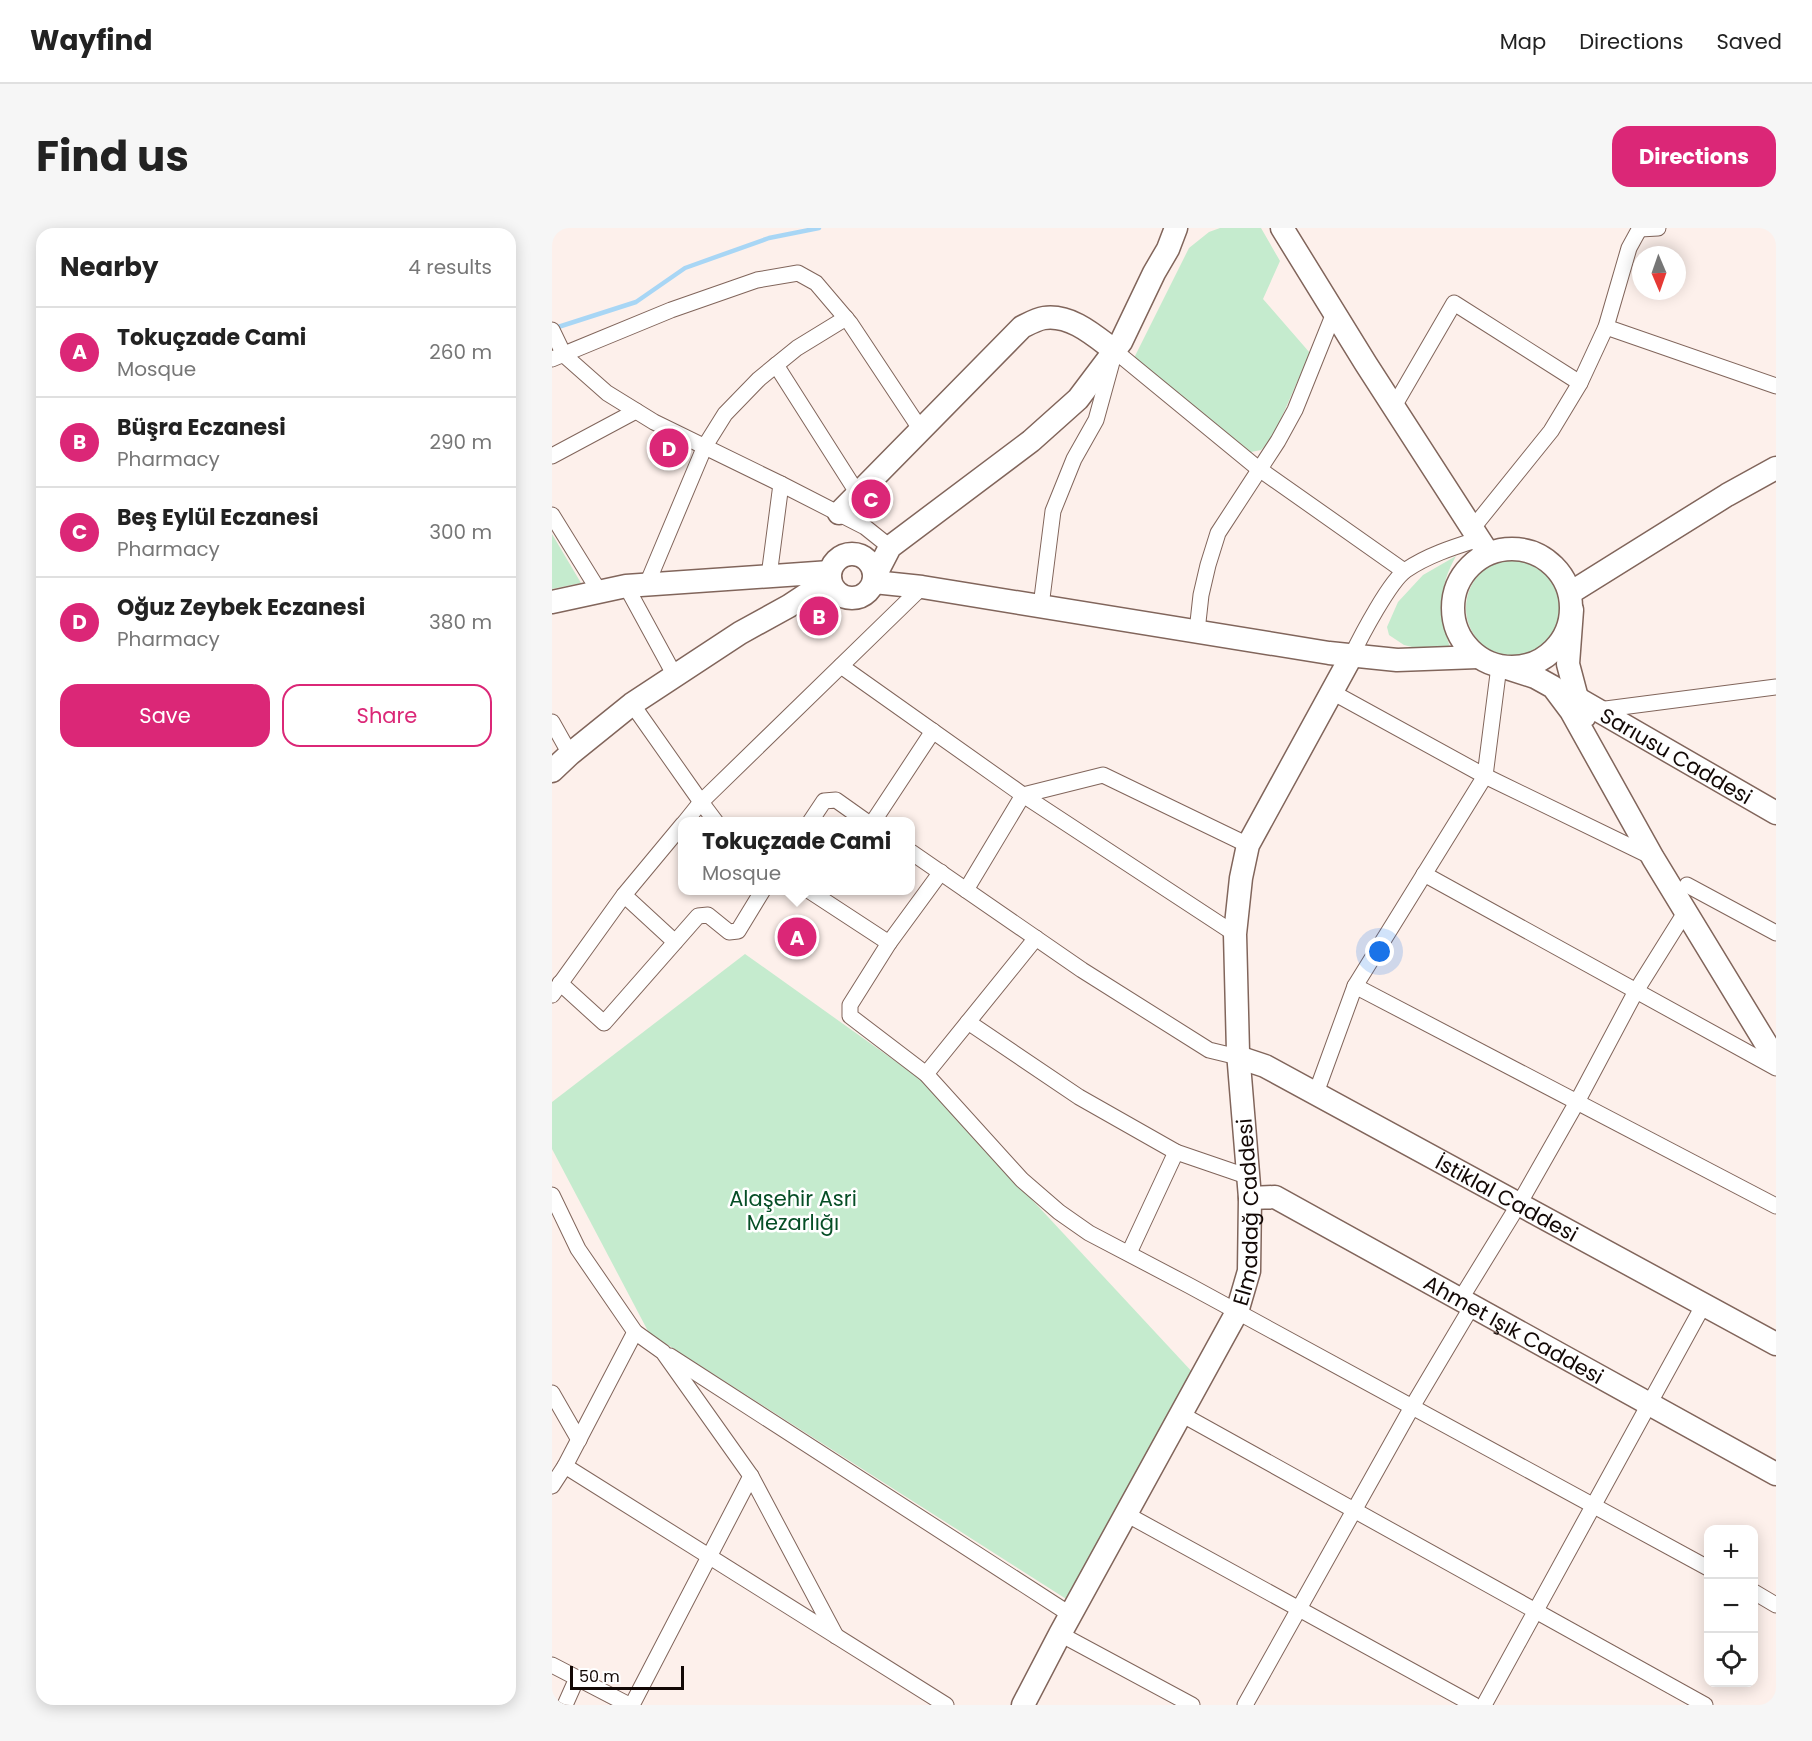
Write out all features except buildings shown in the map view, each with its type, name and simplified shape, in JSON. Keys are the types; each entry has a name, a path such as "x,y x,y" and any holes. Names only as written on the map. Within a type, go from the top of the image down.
{"street":[{"path":"552,602 636,585 769,576 835,583 852,598 860,597 871,589 890,547 1039,434 1078,399 1121,342 1172,238 1193,228"},
{"path":"1282,228 1479,540"},
{"path":"1658,228 1640,228 1629,248 1606,327 1580,383 1479,540 1472,563 1461,577 1454,594 1452,612 1456,629 1465,645 1478,657 1502,667 1524,666 1542,659 1558,646 1568,629 1571,601 1727,495 1776,468"},
{"path":"559,354 671,310 757,280 798,273 816,283 846,318 921,430"},
{"path":"1394,408 1454,303 1580,383"},
{"path":"1197,631 1201,595 1218,533 1258,468 1278,441 1295,410 1334,313"},
{"path":"675,676 636,585 705,446 725,414 759,380 797,348 846,318"},
{"path":"839,513 1022,327 1043,318 1062,319 1083,327 1258,468 1404,571"},
{"path":"1606,327 1776,386"},
{"path":"552,330 559,354 607,393 654,422 865,527 890,547"},
{"path":"1041,606 1053,511 1074,459 1096,420 1115,351"},
{"path":"776,365 858,494"},
{"path":"552,456 636,411"},
{"path":"769,576 781,484"},
{"path":"552,515 599,591"},
{"path":"1352,655 1361,635 1404,571 1442,551 1479,540 1528,551 1547,560 1561,574 1571,601 1568,664 1576,698 1776,1031"},
{"path":"835,583 833,564 838,559 890,547"},
{"path":"852,554 859,554 871,562 874,579"},
{"path":"874,579 1352,655 1397,660 1478,657"},
{"path":"552,771 632,704 740,633 835,583"},
{"path":"689,817 701,802 922,587"},
{"name":"Elmadağ Caddesi","path":"1023,1705 1065,1624 1237,1312 1249,1271 1250,1187 1238,1057 1235,934 1241,878 1248,845 1352,655"},
{"path":"841,666 1023,795 1235,934"},
{"path":"1316,1093 1355,986 1485,776 1502,667"},
{"name":"Sarıusu Caddesi","path":"1502,667 1535,677 1576,698 1776,813"},
{"path":"1553,687 1571,711 1653,858 1776,1060"},
{"path":"1598,710 1776,687"},
{"path":"1332,692 1485,776 1653,858"},
{"path":"632,704 712,817"},
{"path":"552,722 570,754"},
{"path":"876,817 933,731"},
{"path":"966,890 1023,795 1103,775 1248,845"},
{"path":"813,817 824,801 836,800 860,817"},
{"path":"678,830 624,895 556,989 604,1023 698,916 708,915 729,932 738,931 760,895"},
{"path":"915,855 1082,970 1209,1050 1238,1057"},
{"path":"941,872 889,943 849,1005 849,1016 926,1074 1022,1180 1059,1212 1089,1233 1704,1566"},
{"path":"1424,874 1776,1068"},
{"path":"1687,885 1776,933"},
{"path":"624,895 675,942"},
{"path":"814,895 889,943"},
{"path":"1245,1705 1412,1407 1519,1204 1636,991 1686,911"},
{"path":"926,1074 1036,938"},
{"path":"1355,986 1776,1206"},
{"path":"968,1022 1079,1097 1176,1152 1250,1187"},
{"name":"İstiklal Caddesi","path":"1238,1057 1265,1066 1316,1093 1776,1344"},
{"path":"1128,1254 1176,1152"},
{"name":"Ahmet Işık Caddesi","path":"1250,1187 1275,1197 1776,1474"},
{"path":"552,1195 578,1249 635,1332 1065,1624 1192,1705"},
{"path":"1484,1705 1704,1304"},
{"path":"552,1486 565,1466 635,1332"},
{"path":"663,1352 751,1476 837,1636"},
{"path":"552,1393 579,1440"},
{"path":"1181,1414 1705,1705"},
{"path":"565,1466 946,1705"},
{"path":"552,1665 631,1705 751,1476"},
{"path":"1126,1514 1474,1705"},
{"path":"1758,1594 1776,1605"},
{"path":"565,1705 577,1678"}],"green space":[{"path":"1220,228 1261,228 1280,261 1263,299 1310,353 1272,439 1261,450 1251,452 1134,358 1189,248 1209,232"},
{"path":"552,534 581,583 552,589"},
{"path":"1456,556 1446,579 1442,601 1442,612 1450,647 1420,649 1404,645 1389,635 1387,627 1398,602 1423,575"},
{"path":"1515,559 1534,563 1550,573 1560,589 1564,608 1560,627 1550,643 1534,653 1515,657 1496,653 1480,643 1470,627 1466,608 1470,589 1480,573 1496,563"},
{"name":"Alaşehir Asri Mezarlığı","path":"745,954 919,1078 1195,1375 1071,1602 649,1333 552,1149 552,1102"}],"waterway":[{"path":"555,328 636,302 685,268 769,238 819,228"}],"place":[{"name":"Oğuz Zeybek Eczanesi","path":"669,448"},
{"name":"Beş Eylül Eczanesi","path":"871,499"},
{"name":"Büşra Eczanesi","path":"819,616"},
{"name":"Tokuçzade Cami","path":"797,937"}]}
